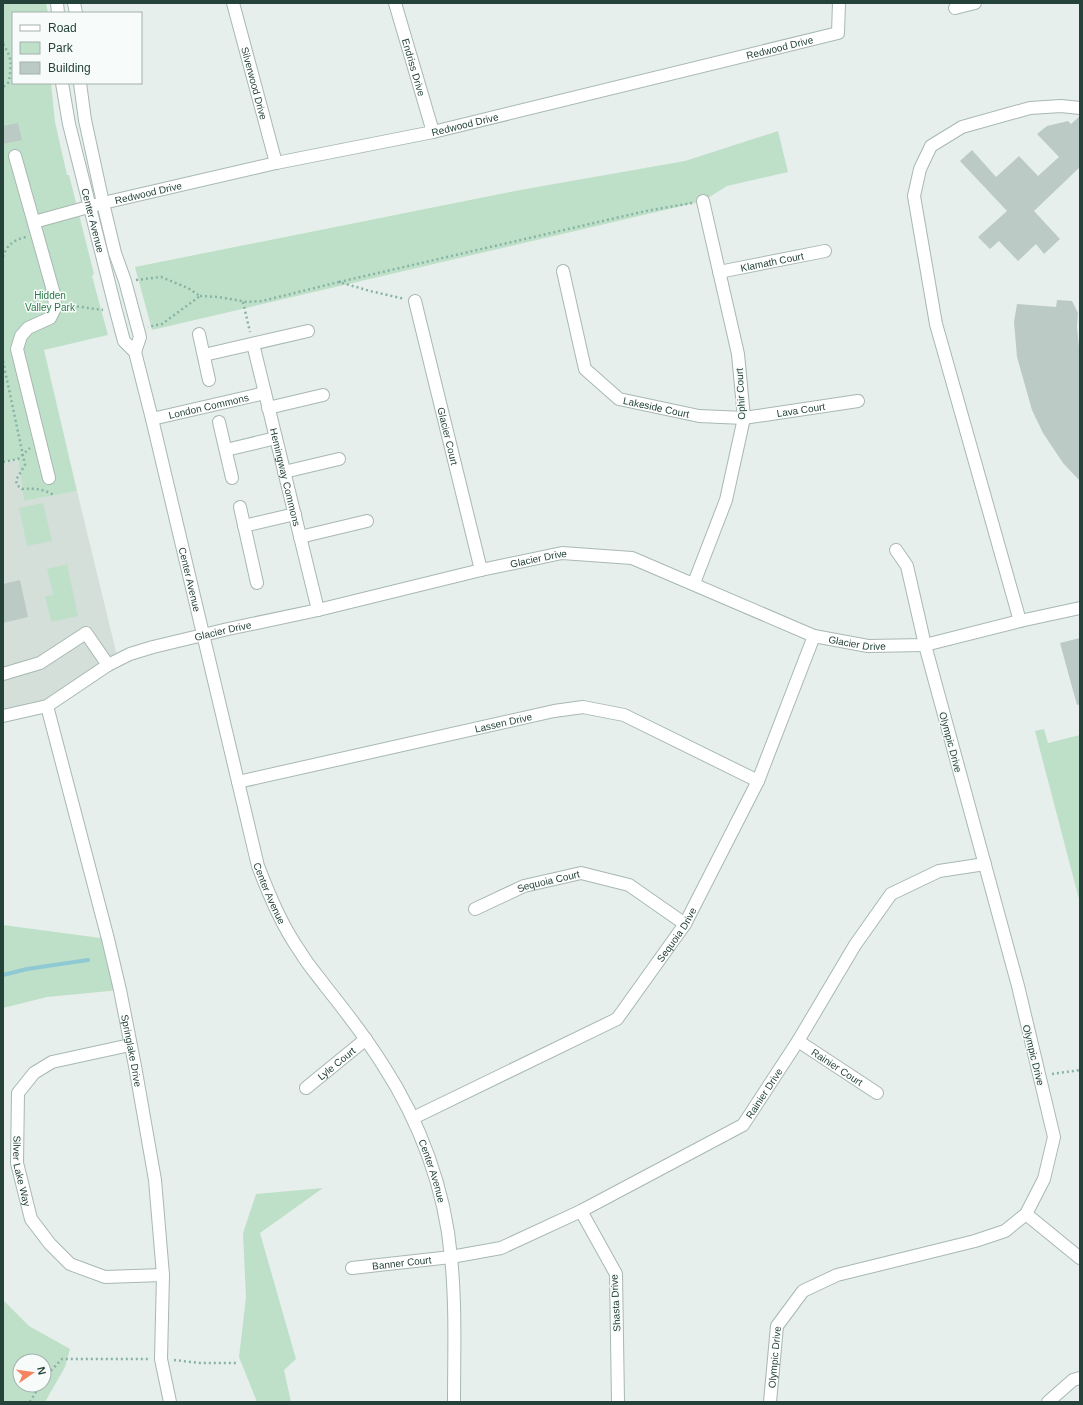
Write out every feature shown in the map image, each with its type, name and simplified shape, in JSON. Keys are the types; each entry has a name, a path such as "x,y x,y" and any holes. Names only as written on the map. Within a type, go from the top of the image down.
{"street":[{"name":"Silverwood Drive","path":"232,3 276,163"},
{"name":"Endriss Drive","path":"395,3 433,132"},
{"name":"Redwood Drive","path":"34,222 103,203 276,163 433,132 838,33 839,3"},
{"path":"955,8 975,3"},
{"name":"Center Avenue","path":"62,84 69,124 124,341 135,352 152,419 258,866 275,908 300,953 384,1065 414,1118 440,1195 448,1231 454,1294 454,1402"},
{"name":"Center Avenue","path":"80,84 85,120 103,203 115,253 125,281 140,337 135,352"},
{"path":"1020,621 936,324 914,196 920,169 931,146 962,127 1030,108 1061,106 1080,108"},
{"path":"15,156 54,294 55,308 50,318 28,328 21,336 17,348 49,478"},
{"name":"Ophir Court","path":"694,583 726,500 744,418 738,354 703,201"},
{"name":"Klamath Court","path":"719,272 825,251"},
{"name":"Lakeside Court","path":"563,272 585,369 619,399 699,416 744,418"},
{"name":"Glacier Court","path":"415,301 481,570"},
{"path":"204,355 308,331"},
{"path":"199,334 210,380"},
{"name":"Hemingway Commons","path":"253,344 318,610"},
{"name":"London Commons","path":"152,419 265,393"},
{"path":"268,408 323,395"},
{"name":"Lava Court","path":"744,418 858,401"},
{"path":"219,422 232,478"},
{"path":"226,450 276,438"},
{"path":"284,472 339,459"},
{"path":"240,507 257,583"},
{"path":"244,526 295,514"},
{"path":"300,537 367,521"},
{"name":"Olympic Drive","path":"770,1402 777,1326 803,1291 838,1275 975,1241 1005,1231 1026,1214 1044,1178 1054,1137 1018,986 925,645 907,566 896,550"},
{"name":"Glacier Drive","path":"4,712 46,706 108,665 130,654 153,647 318,610 481,570 562,553 632,558 694,583 814,636 868,646 925,645 1020,621 1080,608"},
{"path":"3,674 40,663 86,633 108,665"},
{"name":"Sequoia Drive","path":"414,1118 617,1019 685,924 758,781 814,636"},
{"name":"Springlake Drive","path":"46,706 108,939 120,990 156,1180 163,1275 161,1359 170,1402"},
{"name":"Lassen Drive","path":"238,782 554,711 583,707 624,715 758,781"},
{"name":"Rainier Drive","path":"451,1257 501,1248 581,1211 743,1125 798,1041 856,945 891,894 939,871 985,864"},
{"name":"Sequoia Court","path":"475,909 524,886 582,873 629,885 685,924"},
{"name":"Lyle Court","path":"306,1088 366,1039"},
{"name":"Rainier Court","path":"798,1041 877,1092"},
{"name":"Silver Lake Way","path":"130,1045 52,1062 34,1073 18,1093 17,1163 32,1219 50,1244 70,1264 104,1277 163,1275"},
{"name":"Shasta Drive","path":"581,1211 616,1274 618,1402"},
{"path":"1026,1214 1080,1258"},
{"name":"Banner Court","path":"352,1268 451,1257"},
{"path":"1048,1402 1073,1380 1080,1378"}],"path":[{"path":"3,44 12,57 9,82 3,87"},
{"path":"125,281 160,277 188,288 200,296 219,297 243,302 262,301 646,211 703,201"},
{"path":"3,257 5,251 14,240 32,235 34,222"},
{"path":"339,282 370,291 415,301"},
{"path":"138,328 162,324 200,296"},
{"path":"243,302 253,344"},
{"path":"55,304 116,311"},
{"path":"3,361 25,465 16,480 17,485 22,489 45,490 54,495"},
{"path":"3,462 18,459 23,452 40,440"},
{"path":"1039,1076 1080,1070"},
{"path":"52,1370 62,1359 161,1359 200,1363 237,1363"},
{"path":"30,1402 35,1393"}],"shaded area":[{"path":"18,459 24,501 77,491 118,660 47,706 3,716 3,462"}],"green space":[{"name":"Hidden Valley Park","path":"3,3 46,3 48,12 12,12 12,84 51,84 55,122 67,175 69,175 94,274 92,276 108,335 44,350 77,491 24,501 18,459 3,462"},
{"path":"778,131 788,172 727,186 703,201 152,330 135,267 520,190 685,161"},
{"path":"43,503 52,541 27,546 19,508"},
{"path":"67,564 78,616 51,622 45,596 53,595 47,569"},
{"path":"1044,729 1048,743 1080,735 1080,903 1035,731"},
{"path":"3,925 108,939 120,990 47,997 3,1008"},
{"path":"323,1188 260,1233 296,1359 284,1370 291,1402 257,1402 239,1357 246,1297 243,1233 256,1194"},
{"path":"3,1300 29,1326 70,1349 65,1367 52,1390 52,1353 12,1353 12,1393 50,1393 45,1402 3,1402"}],"building":[{"path":"1080,116 1080,167 1034,211 1060,239 1044,254 1036,244 1018,261 999,241 990,249 978,237 1007,211 960,161 972,150 996,177 1019,156 1038,176 1059,157 1037,134 1047,126 1068,121 1071,124"},
{"path":"18,123 22,140 3,144 3,126"},
{"path":"1057,300 1072,301 1078,313 1077,327 1080,357 1080,481 1063,463 1043,433 1032,410 1017,357 1014,322 1017,304 1056,307"},
{"path":"20,580 28,617 3,623 3,584"},
{"path":"1080,638 1080,704 1077,705 1060,643"}],"waterway":[{"path":"3,975 27,969 88,960"}]}
